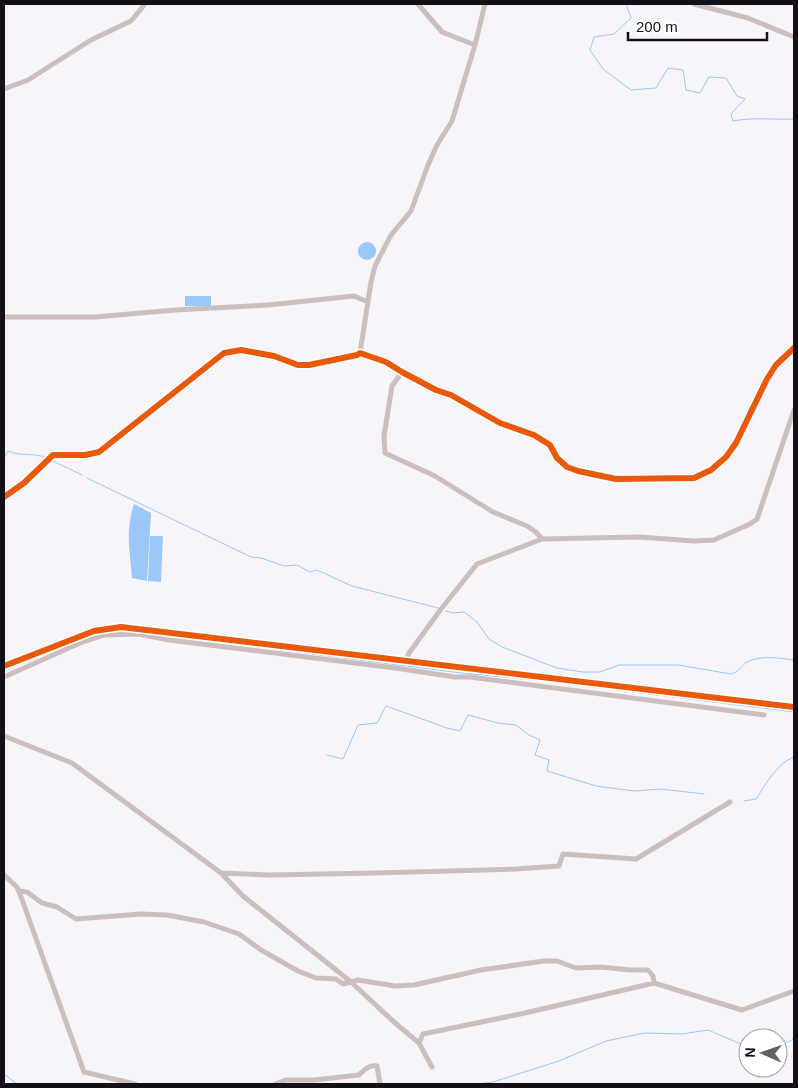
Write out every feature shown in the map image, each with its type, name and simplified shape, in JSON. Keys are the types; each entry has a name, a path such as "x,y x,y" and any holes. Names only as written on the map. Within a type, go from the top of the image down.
{"street":[{"path":"4,89 28,80 91,40 131,20 146,4"},
{"path":"418,4 442,32 475,45"},
{"path":"360,353 375,266 391,235 411,211 437,145 452,121 475,45 485,4"},
{"path":"694,4 748,18 794,36"},
{"path":"4,317 95,317 268,305 354,296 368,302"},
{"path":"4,496 24,482 53,456 85,455 99,452 224,353 241,350 274,356 298,365 309,365 360,353 386,362 436,390 451,395 500,423 534,435 550,445 557,458 567,467 616,479 694,478 711,470 726,457 736,443 767,380 776,366 794,348"},
{"path":"402,372 392,386 384,436 385,453 435,476 493,512 527,526 542,539"},
{"path":"406,660 441,609 477,564 542,539 638,537 694,541 714,540 750,524 758,518 794,410"},
{"path":"4,666 94,631 121,627 794,707"},
{"path":"4,677 80,643 104,635 139,634 169,640 764,715"},
{"path":"4,736 72,763 221,873 243,896 350,981 419,1043 432,1067"},
{"path":"221,873 516,870 559,866 562,854 636,859 730,802"},
{"path":"4,875 19,891 84,1072 135,1084"},
{"path":"19,891 27,892 42,903 57,907 76,918 141,914 168,915 204,922 239,934 261,950 298,971 316,978 336,979 343,984 358,980 395,986 414,986 481,970 544,961 557,962 576,968 601,967 648,970 653,976 654,983"},
{"path":"419,1043 423,1034 654,983 742,1010 794,991"},
{"path":"275,1084 286,1080 314,1080 359,1075 366,1068 377,1066 380,1084"}],"water":[{"path":"363,242 371,242 376,247 374,258 363,260 358,255 358,247"},
{"path":"185,296 211,296 211,306 185,306"},
{"path":"134,504 151,513 147,581 132,578 129,532"},
{"path":"150,536 163,536 161,582 148,581"}],"waterway":[{"path":"626,4 631,18 614,34 594,37 590,50 603,69 631,90 656,88 668,68 683,70 686,90 700,93 709,77 726,78 737,96 745,99 731,114 733,121 794,119"},
{"path":"4,458 8,451 47,458"},
{"path":"51,460 82,475"},
{"path":"87,478 251,557 261,558 284,566 297,565 310,572 317,570 352,586 438,608"},
{"path":"446,611 453,613 464,612 477,622 489,639 502,647 557,668 583,672 600,672 619,665 678,665 731,674 747,662 758,658 794,660"},
{"path":"141,632 461,673 545,681 794,712"},
{"path":"4,671 54,649"},
{"path":"327,755 343,759 358,725 377,723 386,706 460,731 468,715 498,723 516,725 529,735 540,740 535,755 549,760 547,771 596,786 634,791 661,789 704,794"},
{"path":"744,801 756,799 777,769 794,757"},
{"path":"475,1084 493,1082 559,1061 606,1041 645,1033 682,1034 708,1030 738,1043"},
{"path":"788,1042 794,1039"},
{"path":"4,1074 17,1084"}],"cycle path":[{"path":"4,497 24,483 53,455 85,455 99,452 224,353 241,350 274,356 298,365 309,365 360,353 386,362 436,390 451,395 500,423 534,435 550,445 557,458 567,467 616,479 694,478 711,470 726,457 736,443 767,379 776,365 794,348"},
{"path":"4,666 94,631 121,627 794,707"}]}
